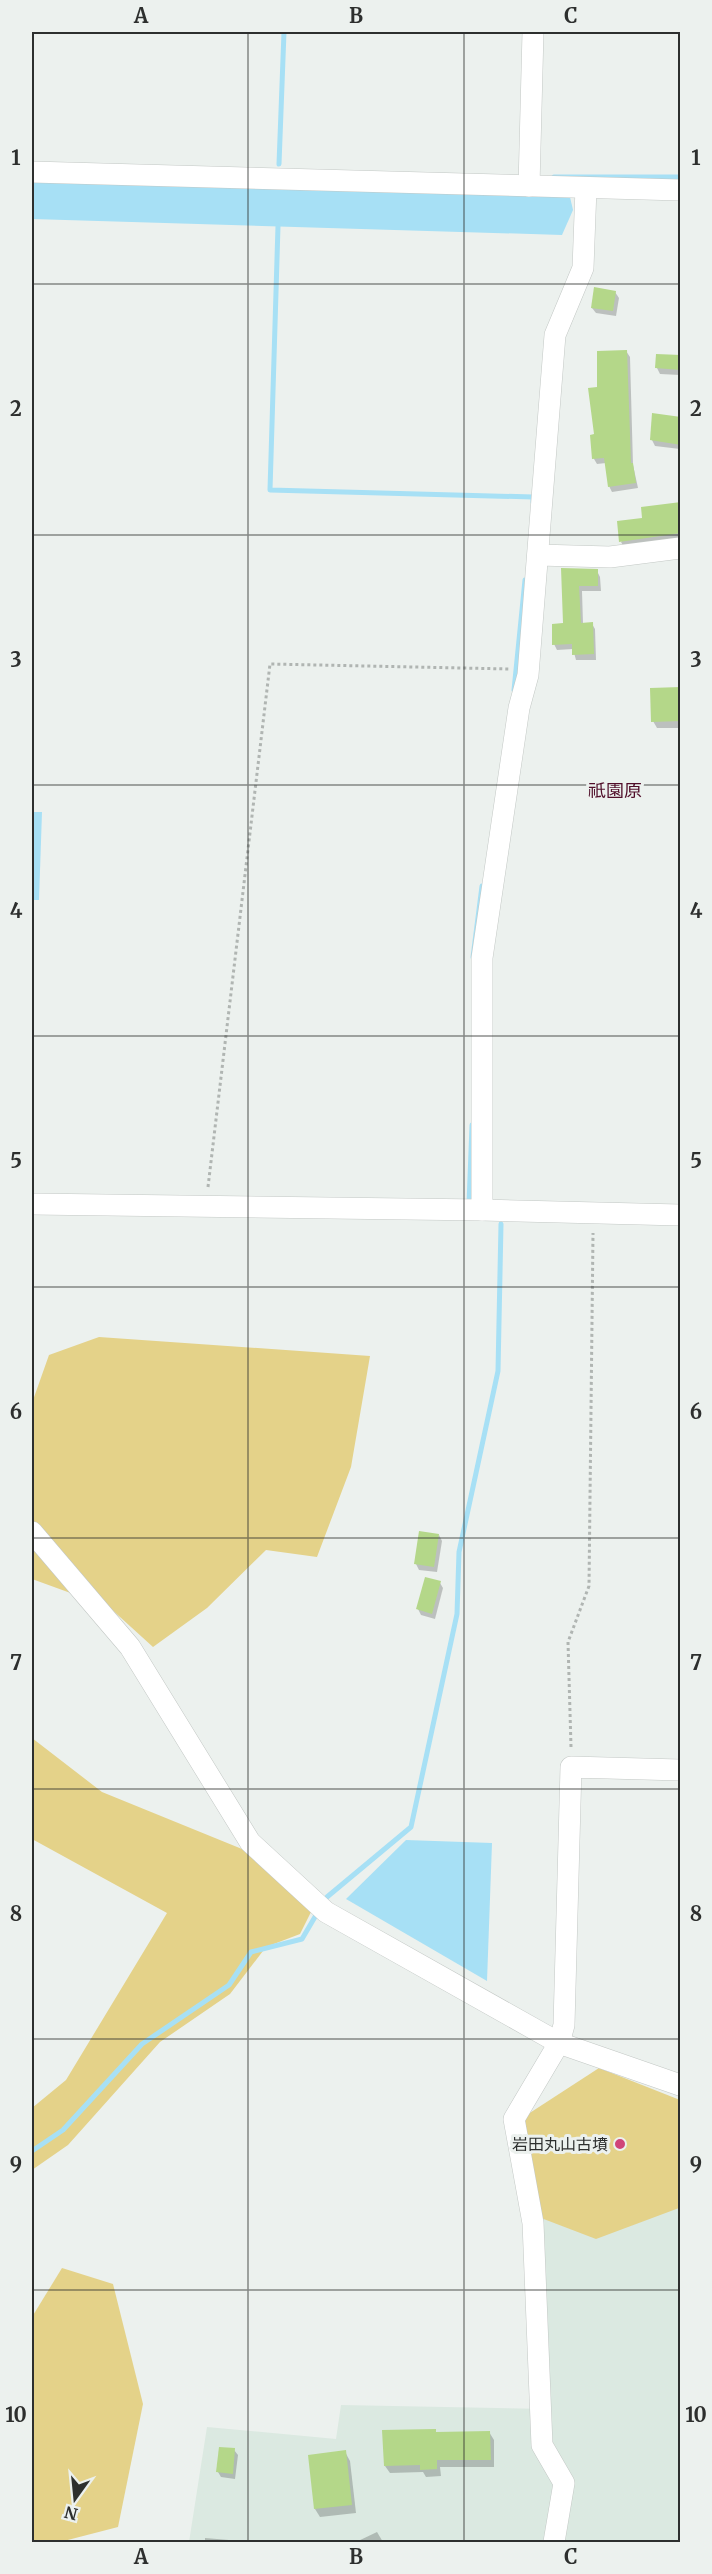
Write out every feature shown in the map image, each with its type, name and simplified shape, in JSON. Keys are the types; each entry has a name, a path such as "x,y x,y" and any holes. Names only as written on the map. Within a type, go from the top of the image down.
{"street":[{"path":"482,1210 482,958 519,708 528,675 555,335 583,268 556,187 533,32"},
{"path":"32,172 681,190"},
{"path":"538,555 610,557 681,548"},
{"path":"32,1204 681,1215"},
{"path":"32,1532 130,1647 250,1842 320,1906 559,2043 681,2085"},
{"path":"554,2542 564,2483 542,2445 533,2223 514,2119 559,2043 564,2025 571,1767 681,1770"}],"path":[{"path":"206,1206 270,664 508,669"},
{"path":"571,1767 567,1642 589,1586 593,1213"}],"shaded area":[{"path":"99,1337 370,1356 351,1467 317,1557 266,1550 207,1608 153,1647 109,1607 32,1579 32,1403 49,1355"},
{"path":"32,1738 102,1792 242,1849 311,1912 300,1934 266,1947 230,1994 160,2042 68,2145 32,2170 32,2108 66,2080 167,1913 32,1839"},
{"path":"599,2068 680,2100 680,2201 679,2208 596,2239 541,2218 522,2118"},
{"path":"679,2208 680,2542 189,2542 207,2427 336,2439 341,2405 548,2409 541,2218"},
{"path":"62,2268 113,2284 143,2404 118,2527 60,2542 32,2542 32,2317"}],"water":[{"path":"32,181 570,197 573,210 562,235 32,219"},
{"path":"32,812 42,812 39,900 32,900"},
{"path":"406,1840 492,1843 487,1981 346,1899"}],"building":[{"path":"594,287 616,291 613,311 591,308"},
{"path":"627,350 631,463 633,463 636,483 608,487 604,458 592,459 590,435 594,434 588,388 597,387 597,351"},
{"path":"656,354 681,355 681,370 655,368"},
{"path":"652,413 681,417 681,445 650,440"},
{"path":"681,502 681,533 619,542 617,521 642,518 641,507"},
{"path":"561,568 598,569 598,586 579,586 581,623 593,622 594,654 572,655 572,644 552,645 552,624 563,623"},
{"path":"681,687 681,721 651,722 650,688"},
{"path":"419,1531 439,1534 434,1567 414,1564"},
{"path":"425,1577 441,1581 432,1614 416,1609"},
{"path":"436,2429 436,2432 490,2431 491,2460 437,2460 437,2469 420,2470 420,2465 384,2466 382,2430"},
{"path":"219,2447 235,2448 233,2474 216,2472"},
{"path":"346,2450 352,2505 314,2509 308,2455"}],"waterway":[{"path":"279,164 284,32"},
{"path":"554,177 680,177"},
{"path":"278,226 270,490 533,497 533,502"},
{"path":"514,690 525,580"},
{"path":"473,957 482,886"},
{"path":"469,1204 472,1125"},
{"path":"323,1902 411,1827 457,1614 459,1552 498,1371 501,1224"},
{"path":"32,2151 63,2130 142,2044 229,1985 251,1952 302,1939 319,1910"}],"place":[{"name":"岩田丸山古墳","path":"620,2144"}],"district":[{"name":"祇園原","path":"615,790"}]}
